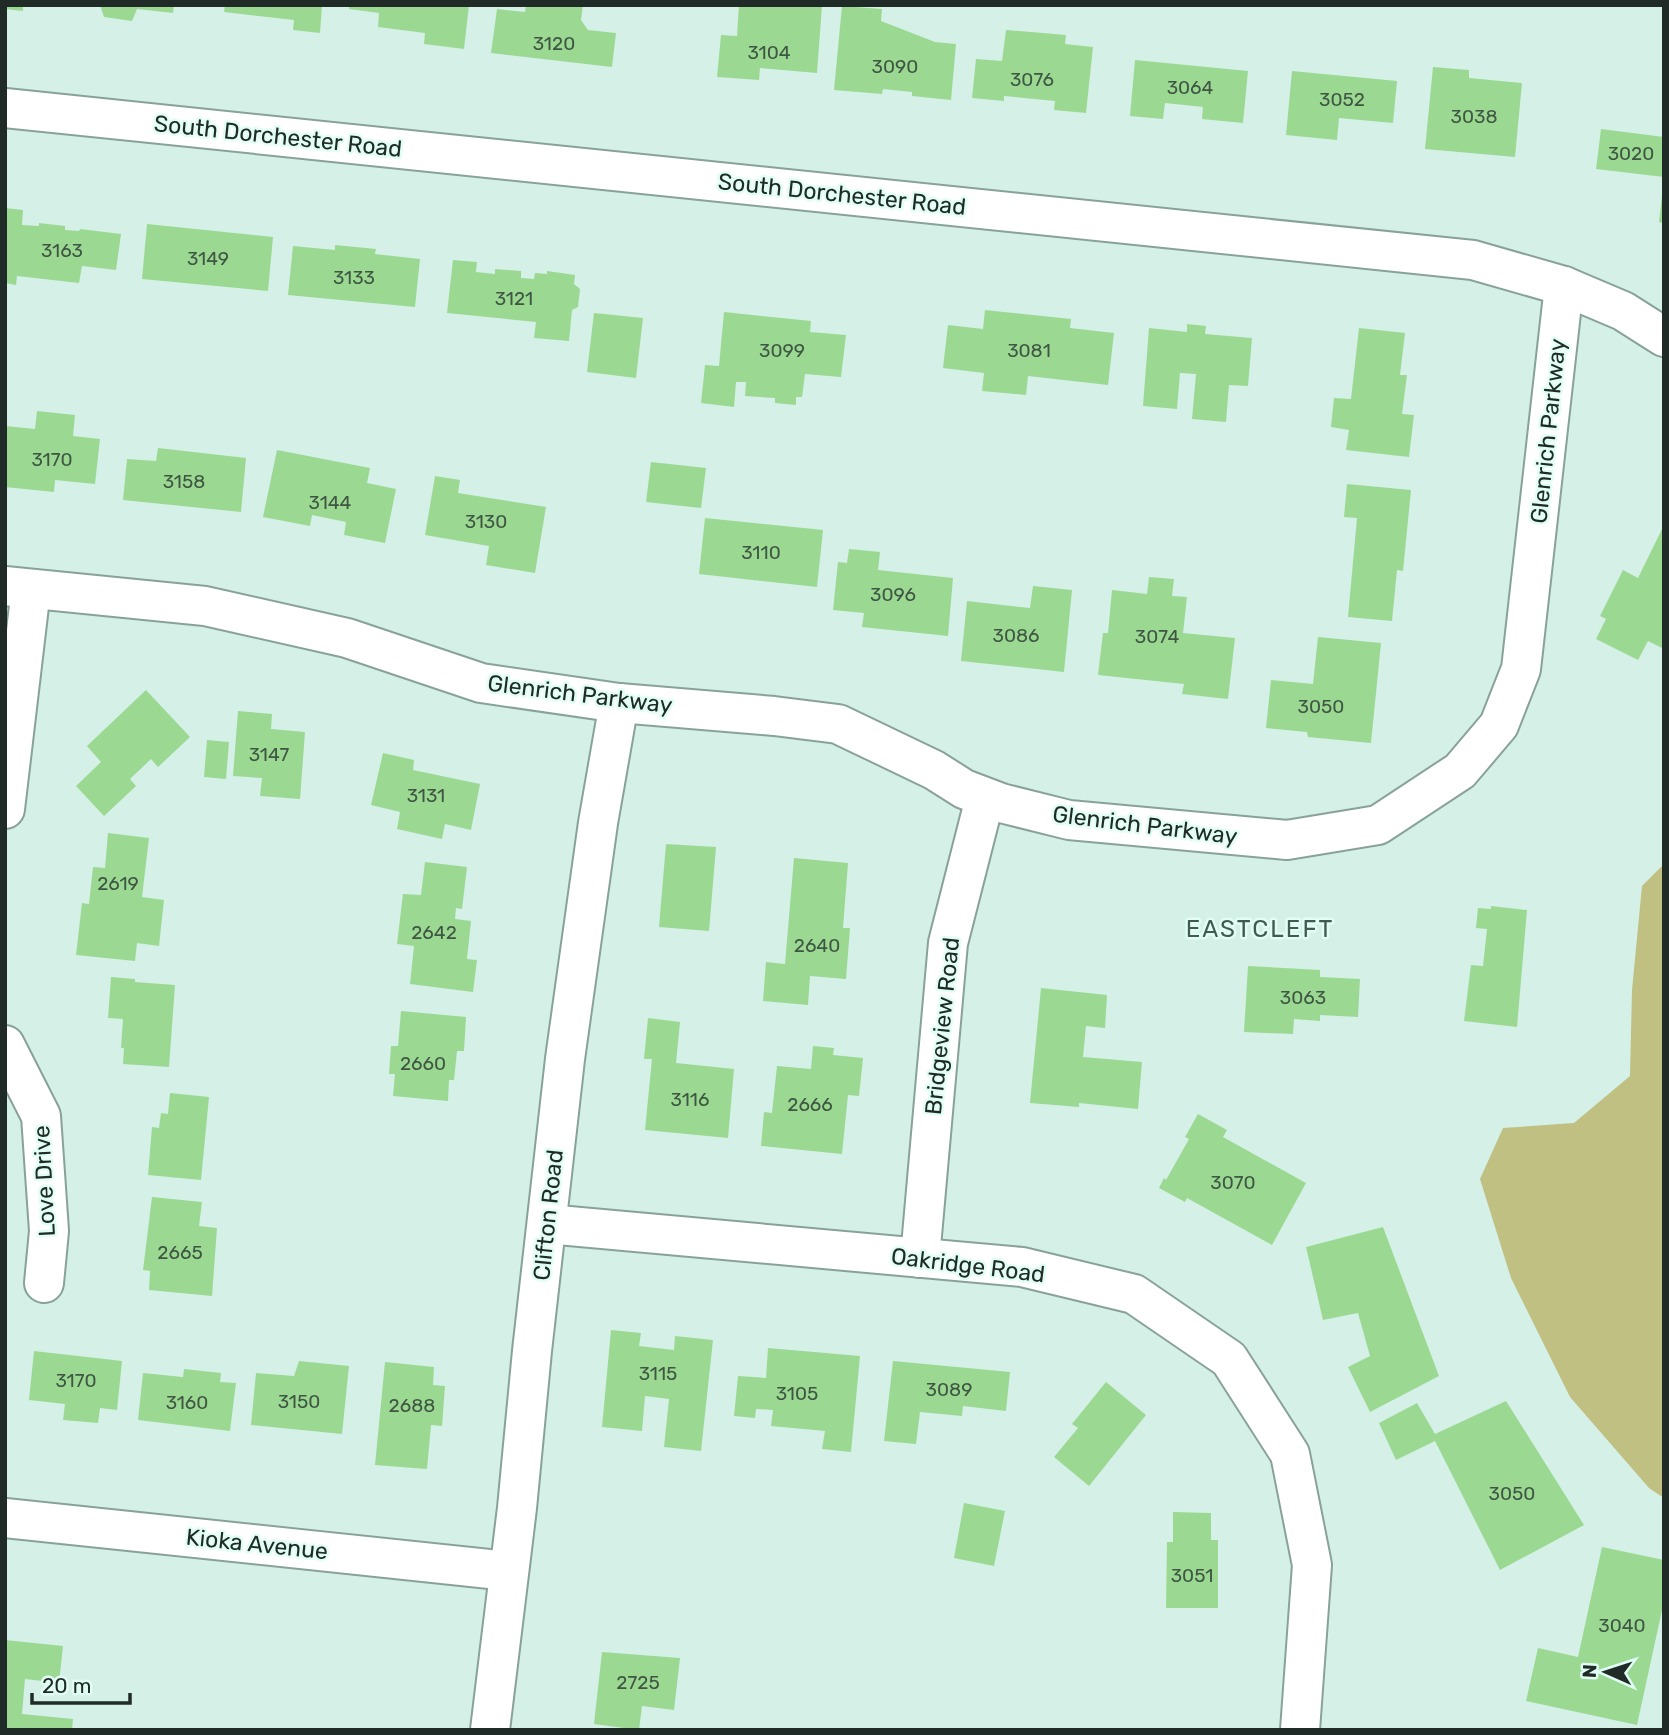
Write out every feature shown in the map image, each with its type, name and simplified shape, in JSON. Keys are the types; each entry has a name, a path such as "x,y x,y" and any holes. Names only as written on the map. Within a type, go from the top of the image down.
{"street":[{"name":"South Dorchester Road","path":"5,108 1474,260 1564,286 1623,311 1664,337"},
{"name":"Glenrich Parkway","path":"18,587 205,606 347,638 481,683 619,702 838,724 985,798 1069,820 1287,840 1378,825 1460,771 1499,724 1521,669 1564,286"},
{"path":"5,809 18,587"},
{"name":"Clifton Road","path":"489,1730 565,1059 597,823 619,702"},
{"name":"Bridgeview Road","path":"920,1258 948,943 985,798"},
{"name":"Love Drive","path":"5,1045 41,1116 49,1231 44,1283"},
{"name":"Oakridge Road","path":"547,1224 1022,1268 1134,1294 1229,1359 1290,1454 1312,1565 1300,1730"},
{"name":"Kioka Avenue","path":"5,1518 509,1572"}],"green space":[{"path":"1664,864 1664,1498 1649,1488 1570,1397 1511,1278 1480,1179 1503,1128 1574,1123 1630,1076 1632,990 1642,886"}],"building":[{"path":"5,5 23,5 23,11 5,9"},
{"path":"100,5 174,5 173,13 137,9 132,21 104,17"},
{"path":"225,5 322,5 320,33 293,30 294,20 224,12"},
{"path":"349,5 469,5 464,49 424,44 425,33 378,27 379,13 349,9"},
{"path":"526,5 583,5 581,20 588,30 616,33 612,67 491,53 497,9 525,12"},
{"path":"739,5 822,6 817,73 760,68 759,80 717,77 721,35 737,36"},
{"path":"842,6 882,9 881,21 935,42 956,44 951,100 912,96 912,92 883,89 882,94 834,90"},
{"path":"1006,30 1066,35 1065,44 1093,47 1086,113 1054,110 1055,101 1004,96 1004,101 972,98 976,59 1002,61"},
{"path":"1135,60 1248,71 1243,123 1202,119 1203,107 1165,103 1163,119 1130,116"},
{"path":"1433,67 1469,70 1469,78 1522,83 1515,157 1425,149"},
{"path":"1292,71 1397,81 1393,123 1339,118 1337,140 1286,135"},
{"path":"1601,129 1664,137 1664,177 1596,169"},
{"path":"1664,196 1664,223 1659,222"},
{"path":"5,208 23,210 22,225 39,226 39,223 65,226 65,230 121,234 116,270 82,266 79,283 17,276 16,285 5,283"},
{"path":"147,224 273,237 268,291 142,279"},
{"path":"335,245 376,249 375,254 420,259 415,307 288,295 293,246 335,250"},
{"path":"453,260 477,262 476,272 495,274 495,269 521,271 521,278 534,279 535,273 547,274 547,271 575,275 574,284 580,289 578,307 572,310 569,341 534,338 536,322 447,313"},
{"path":"985,310 1071,319 1070,328 1114,333 1108,385 1028,376 1026,395 982,391 984,373 943,368 948,325 983,329"},
{"path":"724,312 811,321 810,332 846,335 841,377 805,374 802,397 796,397 796,405 775,403 775,398 745,396 746,382 736,382 734,407 701,403 705,365 719,366"},
{"path":"594,313 643,318 636,378 587,372"},
{"path":"1187,324 1206,326 1205,334 1252,338 1248,386 1229,385 1226,422 1192,419 1196,374 1180,373 1177,409 1143,406 1149,328 1187,332"},
{"path":"1359,328 1405,333 1400,375 1407,375 1402,414 1414,415 1409,457 1346,450 1349,430 1331,427 1334,398 1351,399"},
{"path":"37,411 75,415 73,436 100,439 95,484 55,480 54,492 5,487 5,426 35,429"},
{"path":"158,448 246,458 241,512 123,500 127,459 156,461"},
{"path":"277,450 370,468 367,483 396,489 385,543 344,535 346,522 312,515 310,526 263,517"},
{"path":"651,462 706,468 701,508 646,502"},
{"path":"435,476 460,480 458,493 546,507 535,573 486,565 489,546 425,535"},
{"path":"1347,484 1411,490 1403,571 1397,570 1392,621 1348,617 1357,518 1344,517"},
{"path":"705,518 823,530 817,587 699,574"},
{"path":"1664,525 1664,649 1648,641 1638,660 1596,639 1606,619 1600,616 1623,570 1638,578"},
{"path":"849,549 880,552 878,570 953,578 948,636 862,627 864,613 833,610 838,562 847,563"},
{"path":"1149,577 1174,579 1172,596 1187,597 1183,633 1235,638 1228,699 1182,694 1184,684 1098,675 1103,633 1108,633 1112,590 1147,594"},
{"path":"1033,586 1072,590 1064,672 961,661 967,601 1030,608"},
{"path":"1318,637 1381,643 1371,743 1308,737 1307,732 1266,728 1271,680 1313,684"},
{"path":"146,690 190,737 158,767 151,759 130,779 136,786 104,816 76,786 101,762 87,746"},
{"path":"238,711 272,714 271,729 305,732 300,799 260,796 262,778 233,776"},
{"path":"207,740 229,742 226,779 204,777"},
{"path":"383,753 414,760 413,770 480,784 471,830 445,824 442,839 397,829 400,812 371,805"},
{"path":"108,833 149,838 142,897 164,900 159,946 137,943 135,961 76,955 82,903 89,904 93,867 105,868"},
{"path":"666,844 716,847 709,931 659,927"},
{"path":"794,858 848,863 843,928 850,928 846,979 810,976 808,1005 763,1001 766,962 785,964"},
{"path":"425,862 467,867 462,909 456,908 455,919 471,921 467,959 477,960 473,992 410,984 414,946 397,944 403,894 421,895"},
{"path":"1491,906 1527,910 1517,1027 1464,1021 1471,965 1483,966 1487,929 1476,928 1478,908 1491,909"},
{"path":"1248,966 1320,970 1320,977 1360,979 1358,1017 1320,1015 1320,1021 1294,1019 1293,1034 1244,1032"},
{"path":"111,977 175,985 169,1067 123,1064 123,1019 108,1018"},
{"path":"1041,988 1107,995 1105,1028 1086,1026 1083,1057 1142,1062 1138,1109 1079,1103 1079,1107 1030,1103"},
{"path":"401,1011 466,1017 464,1051 457,1051 454,1080 449,1080 448,1101 393,1096 395,1074 389,1074 391,1046 398,1046"},
{"path":"648,1018 680,1022 676,1063 734,1069 728,1138 645,1130 652,1059 644,1059"},
{"path":"813,1046 834,1048 833,1055 863,1058 859,1096 848,1095 842,1154 761,1146 764,1112 772,1113 777,1066 811,1069"},
{"path":"170,1093 209,1097 201,1180 148,1175 152,1127 159,1128 161,1113 168,1114"},
{"path":"1198,1114 1227,1130 1223,1137 1306,1183 1272,1245 1187,1198 1185,1202 1159,1188 1189,1139 1185,1137"},
{"path":"152,1197 202,1202 199,1226 217,1228 212,1296 149,1290 150,1271 143,1270"},
{"path":"1383,1227 1439,1376 1370,1412 1348,1367 1370,1356 1358,1313 1323,1320 1306,1247"},
{"path":"611,1330 641,1333 639,1346 674,1350 675,1336 713,1340 701,1451 664,1447 669,1399 645,1396 642,1431 602,1427"},
{"path":"768,1348 860,1356 851,1452 822,1449 825,1431 771,1426 773,1410 756,1409 755,1418 734,1416 738,1376 766,1378"},
{"path":"34,1351 122,1361 117,1410 100,1408 98,1423 63,1420 65,1404 29,1400"},
{"path":"299,1361 349,1366 342,1434 251,1425 256,1373 294,1376"},
{"path":"893,1361 1010,1372 1006,1411 963,1406 962,1416 920,1412 916,1444 884,1441"},
{"path":"385,1362 434,1367 433,1385 445,1386 442,1426 431,1425 427,1469 375,1465"},
{"path":"184,1369 221,1373 220,1382 236,1383 230,1431 138,1420 143,1373 183,1377"},
{"path":"1106,1382 1146,1415 1089,1486 1054,1457 1078,1428 1072,1424"},
{"path":"1506,1401 1584,1525 1500,1570 1435,1441 1396,1460 1379,1423 1417,1403 1435,1434"},
{"path":"964,1503 1005,1511 994,1566 954,1558"},
{"path":"1173,1512 1211,1513 1211,1540 1218,1540 1218,1608 1166,1608 1167,1542 1173,1542"},
{"path":"1602,1547 1664,1560 1664,1601 1637,1725 1526,1701 1538,1648 1578,1657"},
{"path":"5,1640 63,1646 59,1683 25,1679 22,1714 73,1719 72,1730 5,1730"},
{"path":"602,1652 680,1658 674,1710 642,1706 639,1730 594,1724"}],"district":[{"name":"EASTCLEFT","path":"1260,929"}]}
